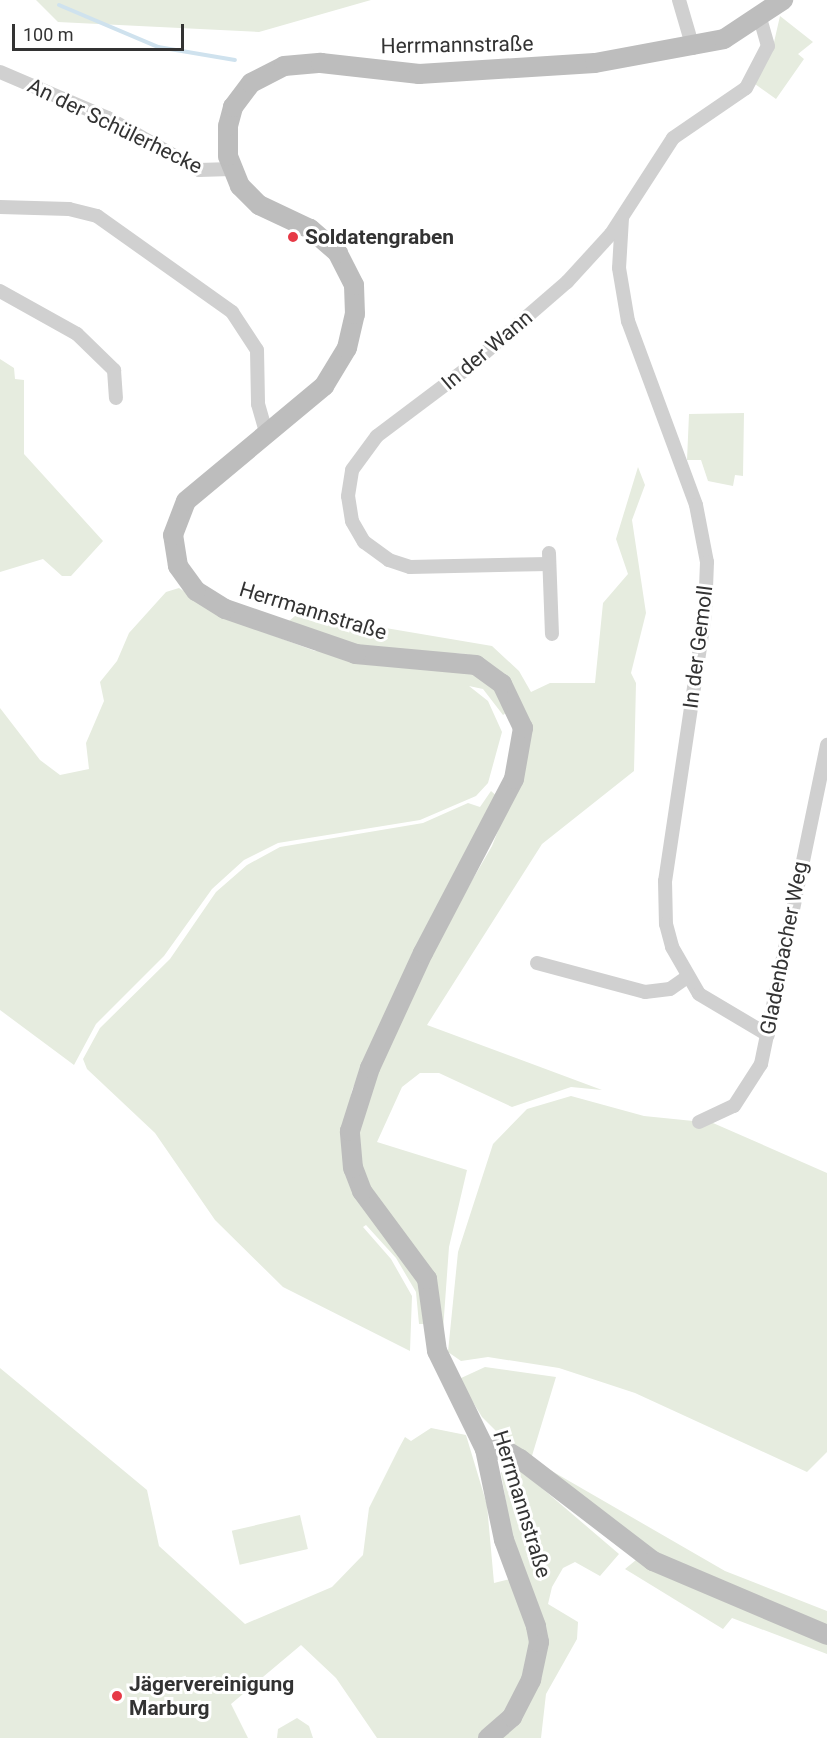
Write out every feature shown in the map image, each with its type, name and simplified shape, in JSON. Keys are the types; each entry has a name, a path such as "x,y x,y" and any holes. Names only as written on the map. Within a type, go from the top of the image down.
{"street":[{"path":"679,0 693,48"},
{"name":"Herrmannstraße","path":"488,1738 518,1708 531,1680 539,1642 504,1540 485,1449 437,1351 427,1279 373,1211 358,1181 350,1131 359,1095 423,953 514,779 523,728 502,684 476,665 356,654 225,609 190,585 173,551 183,506 304,406 337,368 351,337 356,292 333,247 255,202 231,169 227,133 233,107 251,83 271,69 321,63 443,74 595,63 693,48 734,35 783,0"},
{"name":"In der Wann","path":"552,634 549,559 410,567 389,560 356,528 349,482 373,441 567,282 622,216 668,143 734,100 753,79 768,46 760,18"},
{"name":"An der Schülerhecke","path":"0,72 108,118 199,170 231,169"},
{"path":"0,207 69,209 97,216 232,312 257,350 258,404 267,435"},
{"name":"In der Gemoll","path":"622,216 619,268 628,321 696,505 707,562 705,614 665,882 668,932 687,977 711,1006 768,1035"},
{"path":"0,291 77,334 114,370 116,398"},
{"name":"Gladenbacher Weg","path":"699,1122 724,1113 747,1092 768,1035 827,745"},
{"path":"537,963 645,992 670,989 687,977"},
{"path":"485,1449 505,1450 520,1459 653,1561 827,1635"}],"shaded area":[{"path":"36,0 371,0 259,32 58,22"},
{"path":"780,16 813,42 798,54 804,59 776,99 755,84 772,51"},
{"path":"0,359 14,368 15,379 24,380 24,454 103,541 71,576 62,576 43,559 0,572"},
{"path":"744,413 743,476 735,475 733,486 708,481 701,460 687,460 689,414"},
{"path":"638,467 645,485 632,520 646,613 631,673 636,683 634,771 542,844 427,1025 602,1090 571,1087 512,1107 439,1073 420,1073 402,1087 377,1142 467,1170 449,1247 442,1344 429,1267 377,1204 359,1163 357,1127 363,1098 433,948 492,846 528,755 487,662 467,654 359,648 289,621 295,616 356,623 492,646 519,671 531,692 550,683 595,683 603,603 628,574 616,539"},
{"path":"179,588 223,617 315,651 328,648 484,676 510,710 503,715 483,689 469,686 488,701 502,732 488,783 476,796 420,820 278,843 244,860 212,889 164,956 96,1024 74,1065 0,1010 0,708 40,760 60,775 89,769 86,743 104,701 100,682 117,661 129,633 166,592"},
{"path":"491,791 499,798 416,949 352,1090 343,1139 420,1280 429,1324 419,1324 416,1292 396,1258 366,1225 363,1227 391,1259 412,1296 410,1351 283,1287 215,1220 155,1133 87,1069 83,1059 100,1028 170,959 216,892 247,865 280,847 423,823 468,803 480,807"},
{"path":"571,1096 644,1116 713,1123 827,1173 827,1452 807,1472 635,1393 559,1368 488,1357 461,1361 448,1352 458,1252 493,1144 527,1109"},
{"path":"485,1367 556,1377 531,1459 725,1571 827,1611 827,1629 655,1557 503,1438 482,1417 459,1379"},
{"path":"0,1368 147,1490 159,1546 245,1624 332,1587 363,1555 369,1508 399,1448 405,1437 411,1441 431,1428 466,1435 487,1505 494,1583 510,1579 511,1531 501,1473 507,1464 516,1466 619,1554 600,1576 575,1562 563,1568 552,1587 548,1604 578,1622 577,1639 546,1694 541,1738 377,1738 336,1678 301,1645 231,1704 248,1738 0,1738"},
{"path":"300,1515 308,1549 240,1565 232,1531"},
{"path":"636,1560 827,1643 827,1654 732,1618 723,1629 625,1569"},
{"path":"297,1718 309,1726 313,1738 277,1738 278,1729"}],"waterway":[{"path":"59,5 158,47 235,60"}],"place":[{"name":"Soldatengraben","path":"293,237"},
{"name":"Jägervereinigung Marburg","path":"117,1696"}]}
